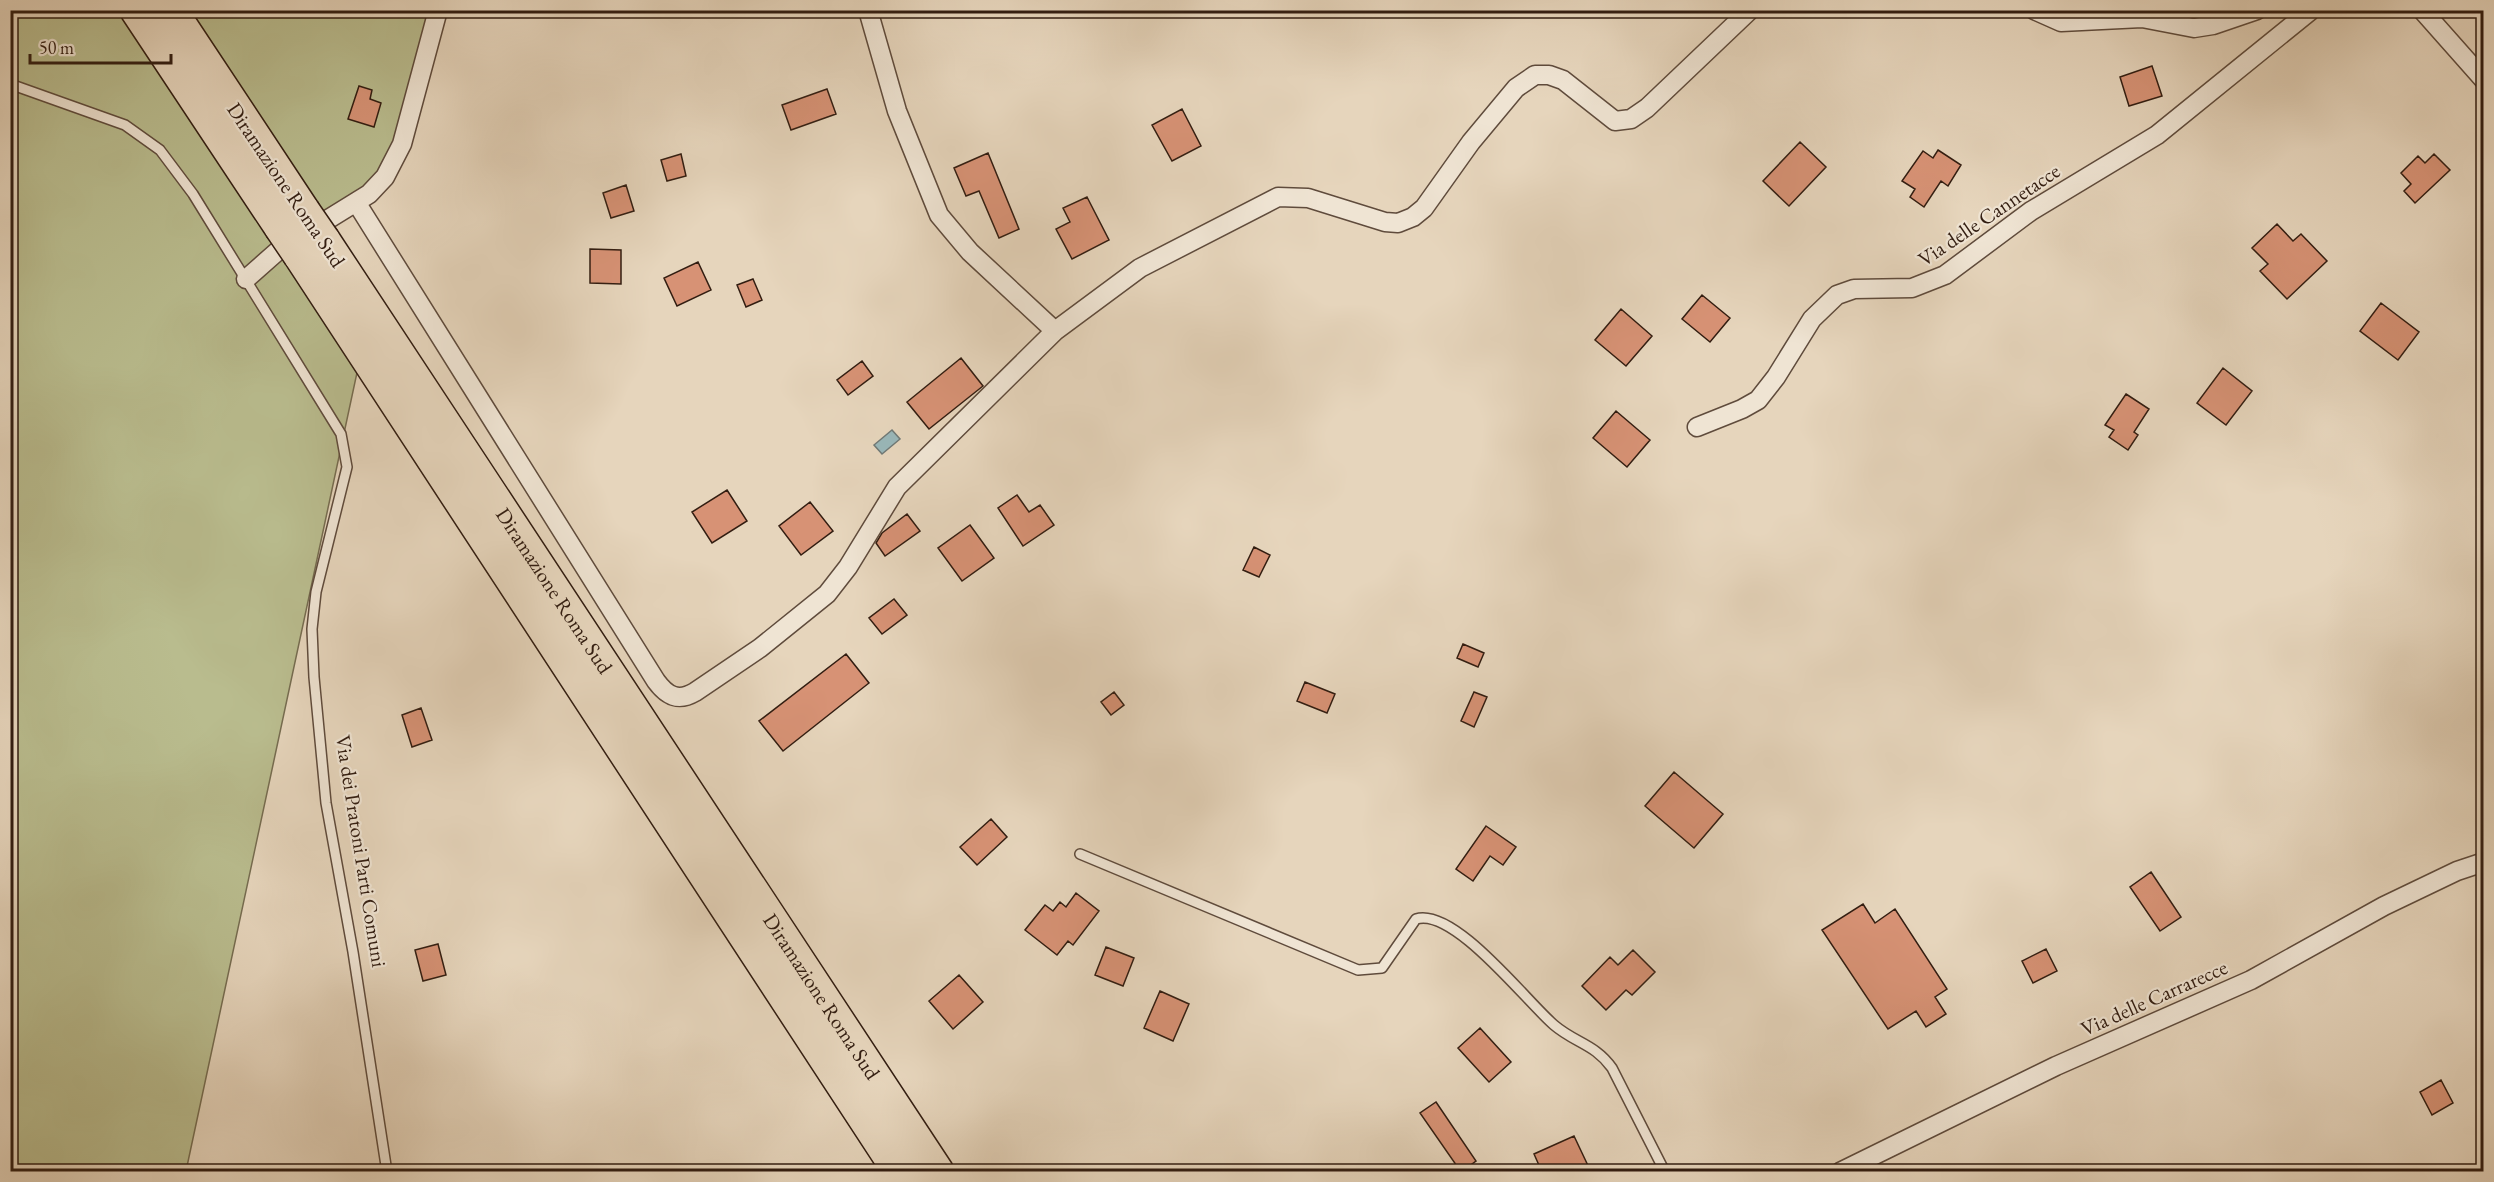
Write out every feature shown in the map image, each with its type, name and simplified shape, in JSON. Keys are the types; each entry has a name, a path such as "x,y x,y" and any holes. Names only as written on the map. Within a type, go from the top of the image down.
{"highway":[{"name":"Diramazione Roma Sud","path":"137,10 292,219"},
{"name":"Diramazione Roma Sud","path":"170,10 292,219 900,1172"},
{"name":"Diramazione Roma Sud","path":"311,248 937,1172"}],"street":[{"path":"246,279 280,249 356,202 380,184 392,166 402,144 438,10"},
{"path":"868,10 897,111 939,215 970,252 1055,331"},
{"path":"356,202 656,681 664,692 674,698 684,698 795,621 827,594 848,567 897,487 1055,331 1133,272 1248,211 1278,198 1308,198 1391,223 1413,217 1424,208 1471,142 1515,88 1534,75 1549,75 1563,80 1614,121 1631,119 1647,108 1750,10"},
{"path":"2034,10 2061,22 2135,17 2194,28 2213,25 2257,10"},
{"path":"2422,10 2484,80"},
{"name":"Via delle Cannetacce","path":"1697,427 1742,410 1758,400 1776,377 1812,319 1837,295 1854,289 1912,288 1945,276 2031,212 2157,135 2309,11"},
{"name":"Via delle Carrarecce","path":"1840,1172 2056,1066 2252,980 2384,906 2457,871 2484,862"}],"lane":[{"name":"Via dei Pratoni Parti Comuni","path":"10,84 125,125 146,138 172,163 338,424 346,451 345,477 316,592 312,629 314,677 326,802 353,952 387,1172"},
{"path":"1080,854 1359,970 1382,968 1416,919 1425,917 1448,926 1476,948 1559,1029 1601,1053 1612,1068 1665,1172"}],"green space":[{"path":"10,11 438,11 402,144 323,240 370,312 186,1171 11,1171"}],"water":[{"path":"892,430 900,439 882,454 874,445"}],"building":[{"path":"2152,66 2162,96 2129,106 2120,77"},
{"path":"359,86 372,90 370,99 381,103 374,127 348,119"},
{"path":"827,89 836,114 791,130 782,105"},
{"path":"1182,109 1201,146 1172,161 1152,125"},
{"path":"1800,142 1826,167 1789,206 1763,181"},
{"path":"1938,150 1961,165 1948,186 1941,181 1924,207 1910,197 1915,189 1902,181 1923,151 1933,158"},
{"path":"988,153 1019,229 999,238 979,191 966,196 954,168"},
{"path":"681,154 686,176 667,181 661,160"},
{"path":"2434,154 2450,170 2415,203 2404,191 2411,184 2401,173 2418,156 2425,163"},
{"path":"626,185 634,211 611,218 603,193"},
{"path":"1087,197 1109,240 1072,259 1056,229 1070,222 1063,208"},
{"path":"2277,224 2293,241 2301,234 2327,261 2287,299 2260,271 2268,264 2252,248"},
{"path":"590,249 621,250 621,284 590,283"},
{"path":"698,262 711,290 677,306 664,278"},
{"path":"753,279 762,300 746,307 737,285"},
{"path":"1702,295 1730,318 1710,342 1682,319"},
{"path":"2381,303 2419,332 2398,360 2360,331"},
{"path":"1621,309 1652,336 1626,366 1595,340"},
{"path":"961,358 983,386 929,429 907,402"},
{"path":"862,361 873,376 848,395 837,380"},
{"path":"2223,368 2252,391 2226,425 2197,403"},
{"path":"2126,394 2149,409 2134,432 2138,435 2128,450 2109,437 2114,430 2105,425"},
{"path":"1616,411 1650,440 1627,467 1593,438"},
{"path":"727,490 747,521 712,543 692,512"},
{"path":"1017,495 1029,512 1040,505 1054,525 1023,546 998,508"},
{"path":"810,502 833,531 801,555 779,526"},
{"path":"907,514 920,531 885,556 876,543 882,533"},
{"path":"970,525 994,558 962,581 938,548"},
{"path":"1254,547 1270,555 1259,577 1243,570"},
{"path":"894,599 907,615 882,634 869,618"},
{"path":"1463,644 1484,653 1478,667 1457,658"},
{"path":"846,654 869,683 783,751 759,721"},
{"path":"1305,682 1335,694 1327,713 1297,701"},
{"path":"1114,692 1124,705 1111,715 1101,702"},
{"path":"1474,692 1487,697 1474,727 1461,721"},
{"path":"421,708 432,740 412,747 402,715"},
{"path":"1674,772 1723,814 1694,848 1645,806"},
{"path":"991,819 1007,837 977,865 960,847"},
{"path":"1486,826 1516,847 1503,865 1490,856 1473,881 1456,869"},
{"path":"2151,872 2181,917 2160,931 2130,887"},
{"path":"1076,893 1099,911 1073,945 1068,941 1057,955 1025,930 1045,905 1053,911 1060,902 1066,907"},
{"path":"1863,904 1875,923 1895,909 1947,989 1935,997 1946,1014 1926,1027 1916,1011 1888,1029 1822,930"},
{"path":"438,944 446,975 423,981 415,950"},
{"path":"1106,947 1134,958 1123,986 1095,975"},
{"path":"2046,949 2057,971 2033,983 2022,961"},
{"path":"1633,950 1655,972 1632,995 1626,990 1606,1010 1582,986 1610,957 1618,965"},
{"path":"959,975 983,1002 953,1029 929,1001"},
{"path":"1160,991 1189,1004 1173,1041 1144,1028"},
{"path":"1480,1028 1511,1062 1489,1082 1458,1048"},
{"path":"2441,1080 2453,1103 2432,1115 2420,1092"},
{"path":"1436,1102 1476,1161 1461,1172 1420,1113"},
{"path":"1574,1136 1591,1172 1542,1172 1534,1154"}]}
